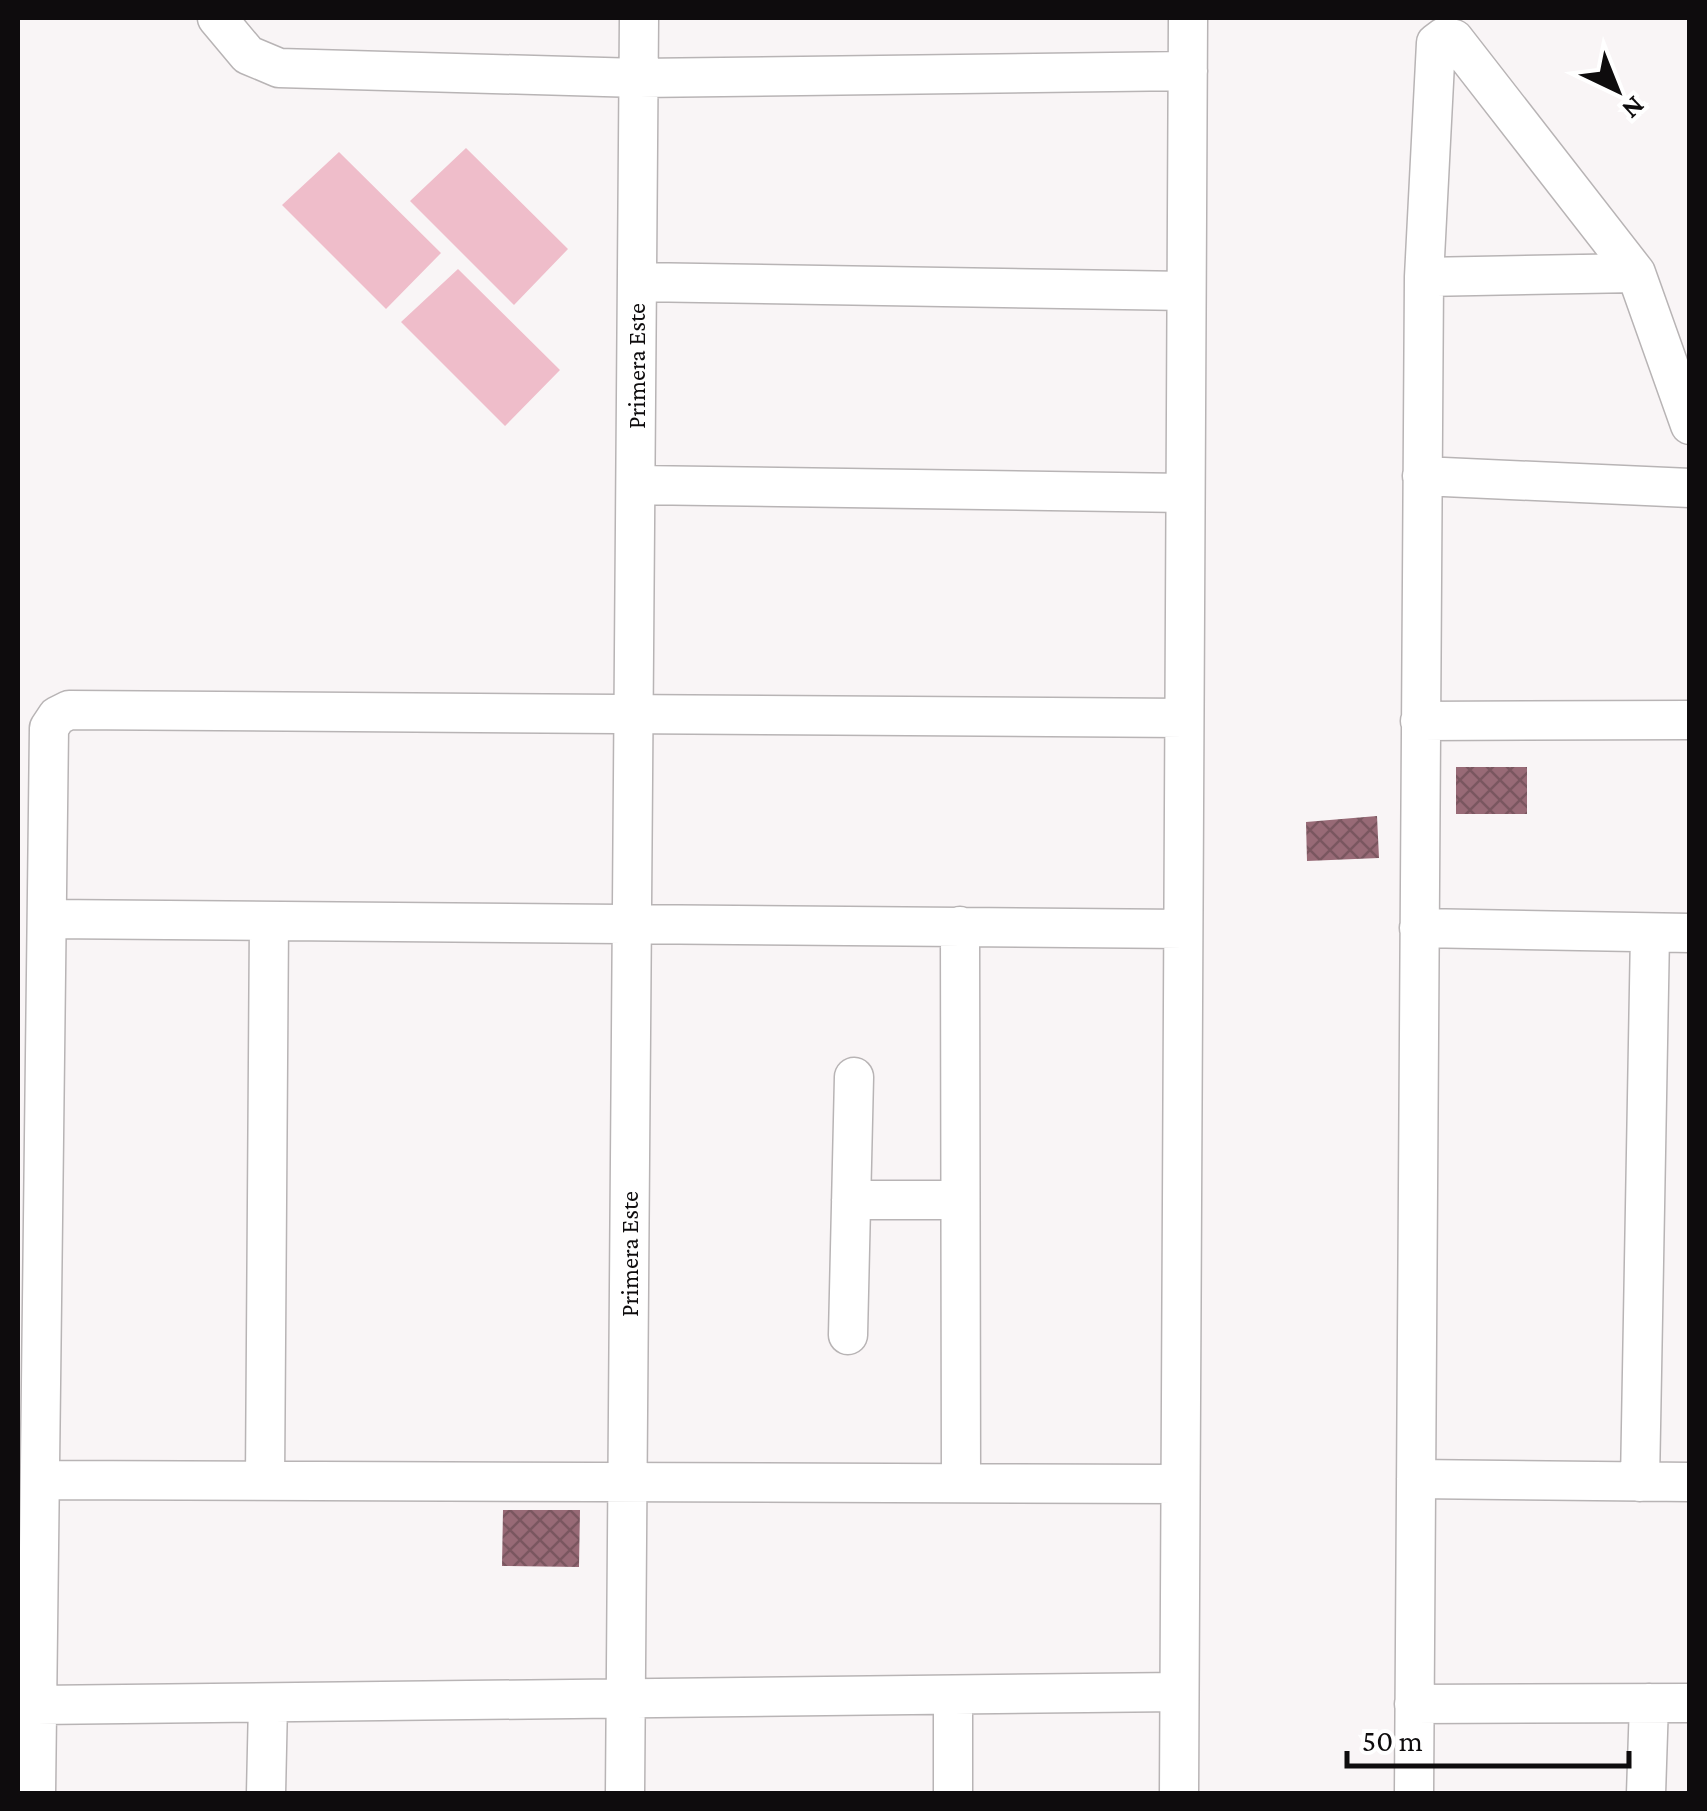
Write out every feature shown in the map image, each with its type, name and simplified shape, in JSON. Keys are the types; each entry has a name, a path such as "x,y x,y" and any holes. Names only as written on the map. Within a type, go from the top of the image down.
{"street":[{"path":"216,18 248,55 279,68 638,78 1188,71"},
{"name":"Primera Este","path":"624,1794 639,18"},
{"path":"1179,1794 1188,18"},
{"path":"1414,1794 1424,277 1436,43 1444,37 1454,39 1636,273 1690,425"},
{"path":"1424,277 1636,273"},
{"path":"637,282 1186,291"},
{"path":"1422,476 1690,488"},
{"path":"636,485 1185,493"},
{"path":"36,1794 49,728 57,716 70,710 1184,718"},
{"path":"1420,721 1690,720"},
{"path":"49,919 1183,928"},
{"path":"264,1480 268,921"},
{"path":"960,926 960,1483"},
{"path":"1419,928 1690,934"},
{"path":"1640,1482 1650,933"},
{"path":"848,1335 854,1077"},
{"path":"851,1200 960,1200"},
{"path":"1416,1479 1690,1482"},
{"path":"41,1480 1180,1484"},
{"path":"38,1705 1179,1692"},
{"path":"952,1695 953,1794"},
{"path":"266,1794 268,1703"},
{"path":"1646,1794 1649,1703"},
{"path":"1414,1704 1690,1703"}],"shaded area":[{"path":"466,148 568,249 514,305 410,201"},
{"path":"339,152 441,253 386,309 282,205"},
{"path":"458,269 560,370 505,426 401,322"}],"building":[{"path":"1456,767 1527,767 1527,814 1456,814"},
{"path":"1377,816 1379,858 1307,861 1306,822"},
{"path":"503,1510 580,1510 579,1567 502,1566"}]}
